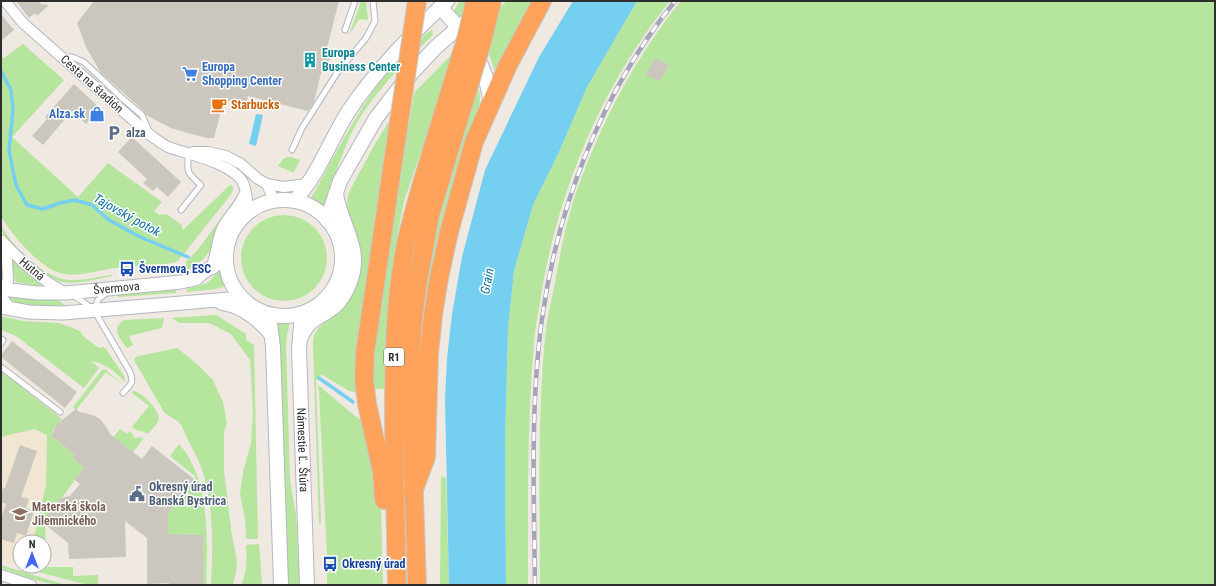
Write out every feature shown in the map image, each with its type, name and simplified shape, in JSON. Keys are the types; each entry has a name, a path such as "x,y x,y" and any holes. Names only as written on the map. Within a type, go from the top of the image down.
{"highway":[{"path":"387,585 385,506 382,472 367,404 364,379 365,353 417,1"},
{"name":"R1","path":"417,585 411,406 413,319 420,267 445,136 475,1"},
{"name":"R1","path":"397,585 394,460 394,354 396,317 406,245 415,209 482,42 492,1"},
{"path":"413,492 426,458 429,354 439,278 449,232 474,142 508,65 542,1"}],"main road":[{"path":"328,220 336,191 343,175 376,118 407,78 436,47 488,1"},
{"path":"295,201 315,172 332,139 348,113 385,64 441,3 479,59 485,75 491,102"},
{"path":"300,338 309,324 336,305 343,295 353,272 355,257 338,204 336,191"},
{"path":"274,201 295,201 317,210 328,220 340,241 342,252 341,270 335,286 328,296 315,308 302,314 282,317 256,310 241,298 229,280 225,259 231,233 248,212 258,206 274,201"},
{"path":"269,314 272,336 281,585"},
{"name":"Námestie Ľ. Štúra","path":"302,314 299,349 307,585"}],"street":[{"name":"Cesta na štadión","path":"5,1 23,23 150,135 167,146 223,166 237,175 244,184 248,212"},
{"path":"408,40 410,1"},
{"name":"Cesta na štadión","path":"189,153 208,152 226,156 241,164 267,184 284,187 307,184"},
{"path":"267,184 274,201"},
{"path":"213,267 217,258 218,246 224,230 246,196"},
{"name":"Hutná","path":"1,241 7,258 8,281 1,289"},
{"name":"Hutná","path":"1,241 38,276 66,293"},
{"name":"Švermova","path":"1,289 37,293 66,293 181,282 197,278 202,273 225,259"},
{"name":"Švermova","path":"1,293 7,309 29,312 63,313 241,298"},
{"path":"211,300 235,306 251,316 272,336"},
{"path":"1,575 31,585"}],"lane":[{"path":"345,30 355,1"},
{"path":"292,150 302,128 338,73 366,38 375,21 373,1"},
{"path":"181,210 201,185 189,173 187,162 189,153"},
{"path":"94,310 98,300 110,289"},
{"path":"66,293 82,301 94,310 130,372 132,379 131,384 123,393"},
{"path":"1,367 60,412"}],"shaded area":[{"name":"Materská škola Jilemnického","path":"34,429 47,435 46,485 35,534 12,534 12,564 1,560 1,437"}],"green space":[{"path":"361,1 366,1 368,20 359,19 349,35"},
{"path":"460,1 465,1 462,15 455,16 454,12"},
{"path":"507,1 533,1 507,46 495,72 489,54 500,7"},
{"path":"637,1 670,1 627,62 594,123 580,155 558,221 542,289 535,332 532,364 528,458 528,585 506,585 505,443 508,329 514,271 533,205 559,152 587,87"},
{"path":"681,1 1215,1 1215,585 540,585 540,456 543,360 547,322 567,224 583,174 611,110 643,54"},
{"path":"432,30 433,34 431,37 387,82 359,119 350,136 332,183 327,211 319,204 310,200 353,123 382,79 404,55"},
{"path":"23,44 64,80 12,137 78,197 108,163 162,202 154,211 159,215 166,214 181,224 183,230 231,184 233,188 232,193 179,260 173,263 129,266 74,275 60,273 52,270 35,258 12,232 1,216 1,57 4,58"},
{"path":"452,54 404,201 398,232 388,315 386,389 372,389 372,367 378,314 400,169 414,93"},
{"path":"478,87 480,96 479,109 422,369 419,347 421,314 432,255 440,216"},
{"path":"393,115 358,393 349,391 321,374 316,381 320,524 313,340 317,331 328,319 360,260 359,243 348,211 347,202 349,192 375,144"},
{"path":"287,157 300,160 294,172 278,166 283,159"},
{"path":"238,195 236,203 210,251 198,264 186,270 186,262 199,248"},
{"path":"276,215 292,215 301,218 315,227 324,241 327,250 327,266 324,275 315,289 301,298 292,301 276,301 260,294 253,289 248,282 241,266 241,250 248,234 253,227 260,222"},
{"path":"1,226 23,254 43,270 54,276 75,280 112,276 75,283 56,280 36,268 16,250 3,233"},
{"path":"12,261 15,261 28,275 41,284 41,286 15,282"},
{"path":"220,270 226,286 216,289 187,292 187,289 207,283"},
{"path":"176,290 176,293 119,297 117,295"},
{"path":"8,296 36,300 58,300 65,305 25,305 11,300"},
{"path":"216,315 246,334 246,340 254,345 258,539 246,539 245,519 240,494 243,472 251,444 253,411 250,360 231,334 209,323 180,323 171,318"},
{"path":"1,316 23,321 58,323 81,332 83,336 99,348 103,347 106,349 124,376 125,382 110,369 93,361 92,363 99,368 84,388 16,336 1,330"},
{"path":"164,318 162,328 129,336 133,345 127,348 119,337 117,330 118,326 125,320"},
{"path":"274,322 290,322 286,345 290,480 296,515 300,585 288,585 280,338"},
{"path":"177,348 197,364 213,380 223,402 227,423 224,432 224,471 232,536 237,560 233,585 211,585 212,525 208,495 201,467 181,425 164,412 134,360 138,356"},
{"path":"105,369 123,385 106,372 76,410 73,407 101,371"},
{"path":"1,371 62,419 55,427 51,436 74,454 72,457 84,468 45,520 46,534 35,534 46,485 47,435 34,429 1,437"},
{"path":"318,385 364,422 374,465 381,510 383,585 327,585 327,568 331,568 331,557 327,557"},
{"path":"133,391 145,397 156,410 158,415 159,418 157,422 148,434 132,427 149,406 131,392"},
{"path":"120,429 127,434 129,431 133,434 134,438 140,437 143,439 133,452 116,439 112,439"},
{"path":"179,444 189,458 197,474 202,492 207,531 206,585 203,585 203,535 168,534 168,513 196,477 170,456"},
{"path":"402,451 406,496 409,585 404,585"},
{"path":"441,476 446,478 449,585 440,585"},
{"path":"259,544 262,585 241,585 246,565 246,545"},
{"path":"1,565 12,568 12,572 1,568"},
{"path":"52,567 73,567 73,576 98,575 98,585 88,585 46,574 52,574"},
{"path":"18,574 30,574 66,585 58,585"}],"water":[{"name":"Grain","path":"573,1 637,1 587,87 559,152 533,205 514,271 508,329 505,443 506,585 449,585 445,400 447,358 452,314 462,257 485,170 539,57"},
{"path":"256,114 263,115 256,146 249,144"}],"building":[{"path":"16,1 39,1 41,4 49,5 37,16 35,13 29,18"},
{"name":"Europa Shopping Center","path":"94,1 339,1 326,52 332,57 322,68 324,70 321,73 314,102 308,111 248,96 246,105 224,100 214,138 207,138 171,128 146,115 145,112 101,73 86,47 77,23"},
{"path":"1,14 14,30 1,41"},
{"path":"655,58 669,65 660,81 646,75"},
{"path":"74,84 100,108 86,124 72,111 43,145 32,136 47,119 45,117"},
{"path":"132,137 181,182 168,197 157,187 153,191 143,183 147,179 118,152"},
{"path":"12,341 77,392 65,408 1,357"},
{"name":"Okresný úrad Banská Bystrica","path":"76,409 79,412 93,415 100,419 110,434 142,459 152,446 194,479 168,513 168,534 203,535 203,585 169,585 169,583 147,584 147,538 125,521 126,557 69,559 68,543 47,526 47,522 45,520 61,498 70,496 80,484 75,480 84,468 72,457 74,454 51,436 57,424"},
{"path":"20,445 37,451 21,497 29,499 26,508 34,511 27,534 12,534 12,542 1,539 1,518 6,504 1,502 1,493 3,488 5,488"}],"waterway":[{"name":"Tajovský potok","path":"1,71 11,90 13,109 9,151 16,185 27,205 43,209 75,200 92,205 109,220 138,236 188,257"},
{"name":"Tajovský potok","path":"319,378 353,402"}],"railway":[{"path":"535,585 534,419 538,352 549,276 559,234 587,151 605,111 649,36 675,1"}],"place":[{"name":"Europa Business Center","path":"310,60"},
{"name":"Europa Shopping Center","path":"190,74"},
{"name":"Starbucks","path":"219,105"},
{"name":"Alza.sk","path":"97,114"},
{"name":"alza","path":"114,133"},
{"name":"Švermova, ESC","path":"127,269"},
{"name":"Okresný úrad Banská Bystrica","path":"137,494"},
{"name":"Materská škola Jilemnického","path":"20,514"},
{"name":"Okresný úrad","path":"330,564"}]}
